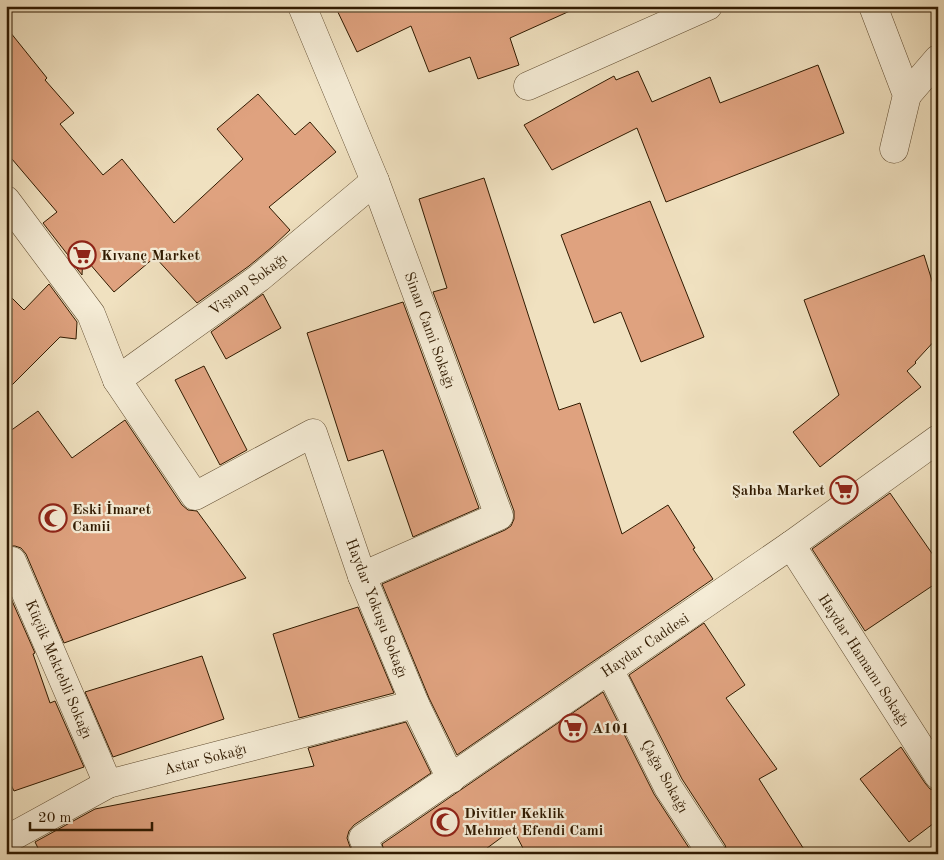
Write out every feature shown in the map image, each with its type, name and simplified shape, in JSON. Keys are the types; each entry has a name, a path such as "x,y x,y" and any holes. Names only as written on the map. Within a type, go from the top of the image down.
{"street":[{"name":"Sinan Cami Sokağı","path":"302,6 375,181 499,516 362,576"},
{"path":"528,86 708,6"},
{"path":"872,6 906,94"},
{"path":"894,149 906,94 938,59"},
{"name":"Vişnap Sokağı","path":"117,380 259,278 375,181"},
{"path":"6,200 91,314 117,380"},
{"name":"Haydar Yokuşu Sokağı","path":"117,380 195,496 313,433 362,576 415,704 451,779"},
{"name":"Haydar Caddesi","path":"370,854 363,838 791,545 938,438"},
{"name":"Haydar Hamamı Sokağı","path":"791,545 938,775"},
{"name":"Küçük Mektebli Sokağı","path":"6,563 12,560 108,784"},
{"name":"Çağa Sokağı","path":"609,669 668,787 712,854"},
{"name":"Astar Sokağı","path":"6,840 108,784 415,704"}],"building":[{"path":"335,6 581,6 510,38 519,65 478,79 470,57 429,72 411,26 357,52"},
{"path":"6,27 47,78 45,80 74,113 60,124 103,175 122,159 174,223 243,159 217,129 258,94 295,135 310,122 336,152 269,207 290,230 249,266 197,303 155,257 114,292 83,256 82,275 70,260 43,223 57,212 6,152"},
{"path":"818,65 844,133 666,202 637,128 552,170 524,125 614,76 616,80 638,71 652,102 710,77 720,103"},
{"path":"484,178 559,410 580,403 622,534 668,505 695,548 693,549 713,579 457,755 429,698 382,584 505,530 511,526 514,519 514,511 433,292 447,288 419,199"},
{"path":"650,201 704,337 641,362 621,312 594,323 561,235"},
{"path":"924,255 938,300 938,337 907,371 921,387 820,467 793,432 839,395 804,300"},
{"path":"49,284 77,322 76,339 60,337 6,391 6,292 24,310"},
{"path":"263,294 281,328 226,359 211,332"},
{"path":"403,302 479,508 413,537 383,450 348,461 307,333"},
{"path":"204,366 247,450 220,465 175,380"},
{"path":"38,411 72,458 125,420 182,505 188,510 197,511 246,578 64,643 26,554 21,548 6,546 6,434"},
{"path":"890,493 938,562 938,582 865,631 812,549"},
{"path":"6,587 35,653 33,654 50,703 55,701 84,767 14,791 6,775"},
{"path":"358,607 394,693 299,718 273,634"},
{"path":"704,623 745,685 726,698 777,769 759,779 807,854 728,854 725,845 682,779 629,675"},
{"path":"202,656 224,719 113,757 85,692"},
{"path":"603,692 654,794 693,854 526,854 513,829 479,854 385,854 382,844"},
{"path":"406,722 431,773 354,825 349,831 347,838 353,854 41,854 35,842 95,809 314,766 308,748"},
{"path":"901,747 930,789 938,790 938,820 909,842 860,779"}],"place":[{"name":"Kıvanç Market","path":"82,255"},
{"name":"Şahba Market","path":"844,490"},
{"name":"Eski İmaret Camii","path":"53,518"},
{"name":"A101","path":"573,728"},
{"name":"Divitler Keklik Mehmet Efendi Cami","path":"445,822"}]}
